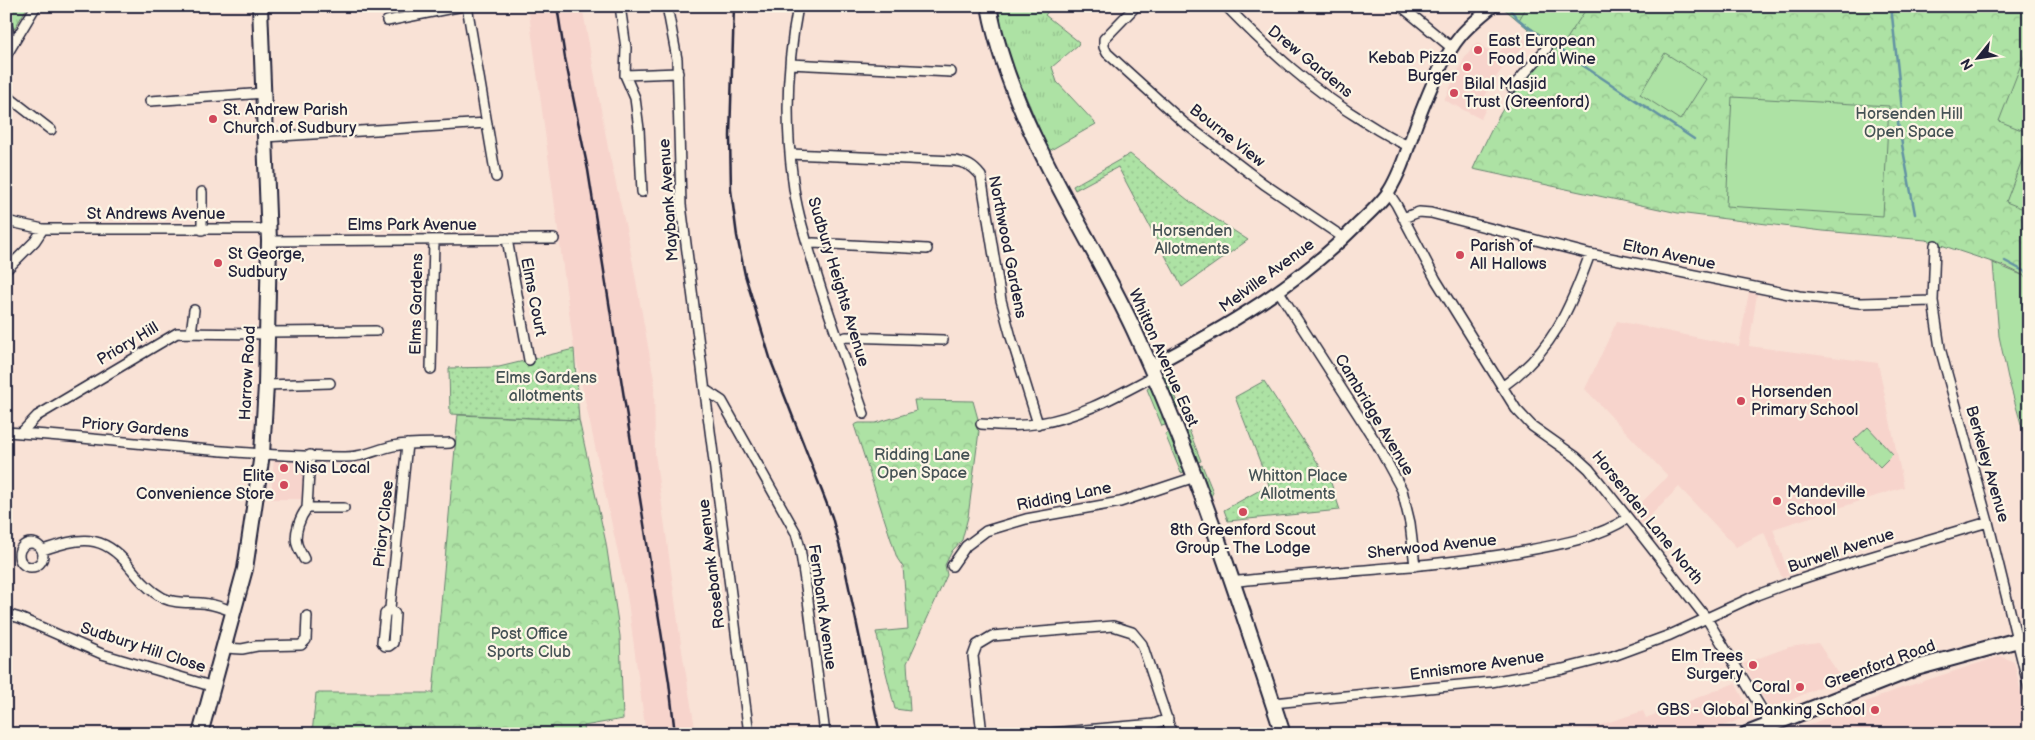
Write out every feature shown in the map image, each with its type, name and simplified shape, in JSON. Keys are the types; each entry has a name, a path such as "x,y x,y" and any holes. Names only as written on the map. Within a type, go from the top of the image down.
{"main road":[{"name":"Harrow Road","path":"200,734 245,569 262,454 268,333 269,235 260,6"},
{"name":"Whitton Avenue East","path":"989,6 999,49 1044,159 1120,300 1195,477 1234,583 1283,734"},
{"name":"Greenford Road","path":"1747,734 1771,730 1916,668 2023,638"}],"street":[{"path":"6,56 36,6"},
{"path":"387,21 463,6"},
{"path":"467,6 496,177"},
{"path":"620,6 626,48 624,75 635,98 639,129 642,192"},
{"name":"Maybank Avenue","path":"667,6 678,73 681,205 707,391"},
{"name":"Sudbury Heights Avenue","path":"798,6 790,64 788,120 793,182 808,246 864,414"},
{"name":"Bourne View","path":"1136,6 1106,36 1104,44 1107,52 1184,122 1264,184 1344,238"},
{"name":"Drew Gardens","path":"1226,6 1291,69 1322,94 1373,127 1409,146"},
{"path":"1401,6 1452,48"},
{"path":"1388,192 1397,177 1432,85 1452,48 1470,26 1493,6"},
{"path":"6,20 11,46"},
{"path":"1512,88 1547,48"},
{"path":"790,64 951,72"},
{"path":"624,75 678,73"},
{"path":"150,101 264,93"},
{"path":"6,95 51,130"},
{"path":"265,137 487,123"},
{"name":"Northwood Gardens","path":"790,154 955,161 967,163 975,168 981,176 1001,300 1010,337 1038,424"},
{"path":"202,192 202,230"},
{"name":"Melville Avenue","path":"1152,372 1231,322 1311,266 1344,238 1388,192"},
{"name":"Horsenden Lane North","path":"1388,192 1392,196 1436,280 1502,388 1522,417 1576,457 1628,518 1707,619 1764,713 1771,730"},
{"name":"Elton Avenue","path":"1403,218 1419,212 1431,213 1590,254 1799,296 1860,303 1933,301"},
{"name":"St Andrews Avenue","path":"6,222 43,229 202,230 269,235"},
{"path":"6,270 35,241 43,229"},
{"name":"Elms Park Avenue","path":"269,235 434,241 554,239"},
{"name":"Elms Court","path":"507,240 529,360"},
{"name":"Elms Gardens","path":"431,369 434,241"},
{"path":"808,246 813,243 927,249"},
{"name":"Berkeley Avenue","path":"1935,245 1933,301 1940,348 1988,522 2023,638 2029,688"},
{"path":"1502,388 1536,358 1560,325 1572,302 1590,254"},
{"name":"Cambridge Avenue","path":"1278,290 1377,444 1398,482 1410,523 1415,566"},
{"path":"191,333 194,310"},
{"name":"Priory Hill","path":"21,433 37,416 177,333 376,331"},
{"path":"838,340 846,337 943,340"},
{"path":"982,424 1038,424 1062,419 1087,409 1152,372"},
{"path":"266,384 330,383"},
{"name":"Rosebank Avenue","path":"707,391 749,734"},
{"name":"Fernbank Avenue","path":"707,391 722,401 796,533 804,574 825,734"},
{"name":"Priory Gardens","path":"6,432 262,454 362,456 392,446 450,443"},
{"name":"Priory Close","path":"390,608 407,444"},
{"path":"304,559 296,543 302,514 307,508 310,455"},
{"name":"Ridding Lane","path":"952,566 966,546 986,531 1026,519 1120,502 1195,477"},
{"path":"307,508 344,508"},
{"name":"Sherwood Avenue","path":"1234,583 1275,577 1415,566 1491,557 1557,545 1592,535 1628,518"},
{"name":"Burwell Avenue","path":"1707,619 1757,595 1789,583 1988,522"},
{"path":"43,550 79,539 100,543 118,554 142,582 156,594 177,603 209,604 234,612"},
{"name":"Sudbury Hill Close","path":"6,614 20,618 102,654 214,687"},
{"path":"225,648 242,649 257,646 301,645 306,640 307,616"},
{"name":"Ennismore Avenue","path":"1273,703 1490,682 1563,669 1641,646 1707,619"},
{"path":"982,734 972,656 977,645 992,636 1113,626 1132,632 1142,644 1172,734"},
{"path":"1040,734 1154,724 1168,719"}],"shaded area":[{"path":"528,6 582,6 654,379 655,454 682,651 696,734 646,734 627,595 574,349"},
{"path":"1516,33 1528,42 1505,65 1492,83 1481,104 1481,106 1486,108 1481,119 1444,100 1464,59 1477,42 1495,57"},
{"path":"1749,292 1757,294 1749,346 1878,363 1904,487 1773,529 1789,575 1782,578 1764,532 1736,547 1679,487 1642,524 1632,512 1668,476 1585,389 1617,321 1739,346"},
{"path":"274,457 305,458 303,499 271,499"},
{"path":"1818,643 1839,674 1831,682 1773,708 1768,705 1743,664 1789,647"},
{"path":"2001,656 2014,662 2029,726 2029,734 1792,734 1796,730 1896,690"},
{"path":"1735,683 1749,709 1748,716 1705,734 1586,734 1585,730 1643,711 1646,718"}],"green space":[{"path":"7,6 28,6 13,31 8,8"},
{"path":"995,6 1053,6 1045,15 1079,42 1078,45 1052,67 1057,82 1096,124 1049,151 1006,50"},
{"name":"Horsenden Hill Open Space","path":"1501,6 2029,6 2029,278 2004,266 1926,240 1823,231 1678,213 1473,169 1497,119 1515,90 1552,49"},
{"path":"1527,6 1588,6 1561,48 1519,20"},
{"path":"2029,44 2029,133 1999,121"},
{"path":"1665,53 1706,79 1680,120 1640,94"},
{"path":"1732,97 1889,106 1883,216 1726,206"},
{"path":"2027,147 2029,148 2029,211 2006,202"},
{"name":"Horsenden Allotments","path":"1130,154 1193,204 1248,240 1182,287 1118,167 1075,190 1073,186"},
{"path":"1993,263 2029,278 2029,452 2008,378 1999,336"},
{"name":"Elms Gardens allotments","path":"574,349 579,420 450,414 449,368 499,367"},
{"path":"1164,369 1180,407 1174,409 1162,380 1164,378"},
{"name":"Whitton Place Allotments","path":"1264,381 1331,483 1340,510 1228,521 1224,510 1269,485 1235,397"},
{"path":"1152,386 1168,424 1162,426 1147,389"},
{"name":"Ridding Lane Open Space","path":"914,400 973,401 978,419 977,429 979,431 968,517 962,540 952,551 945,565 947,575 907,663 910,711 895,709 876,632 908,629 903,567 897,558 854,425 859,423 876,423 916,411"},
{"name":"Post Office Sports Club","path":"458,415 579,420 606,543 620,636 623,719 584,726 585,734 312,734 316,693 433,693"},
{"path":"1868,427 1893,454 1880,467 1854,440"},
{"path":"1189,430 1201,461 1196,463 1185,432"},
{"path":"1171,431 1182,459 1179,460 1184,472 1181,473 1165,434"},
{"path":"1202,465 1213,492 1210,499 1197,467"}],"waterway":[{"path":"1507,6 1518,19 1549,43 1694,139"},
{"path":"1891,6 1902,109 1898,123 1915,214"},
{"path":"2005,261 2029,274"}],"railway":[{"path":"557,6 565,58 588,170 669,682 675,734"},
{"path":"734,6 730,136 731,190 737,236 745,275 771,361 832,517 843,559 880,734"}],"place":[{"name":"East European Food and Wine","path":"1478,50"},
{"name":"Kebab Pizza Burger","path":"1467,67"},
{"name":"Bilal Masjid Trust (Greenford)","path":"1454,93"},
{"name":"St. Andrew Parish Church of Sudbury","path":"213,119"},
{"name":"Parish of All Hallows","path":"1460,255"},
{"name":"St George, Sudbury","path":"218,263"},
{"name":"Horsenden Primary School","path":"1741,401"},
{"name":"Nisa Local","path":"284,468"},
{"name":"Elite Convenience Store","path":"284,485"},
{"name":"Mandeville School","path":"1777,501"},
{"name":"8th Greenford Scout Group - The Lodge","path":"1243,512"},
{"name":"Elm Trees Surgery","path":"1753,665"},
{"name":"Coral","path":"1800,687"},
{"name":"GBS - Global Banking School","path":"1875,710"}]}
